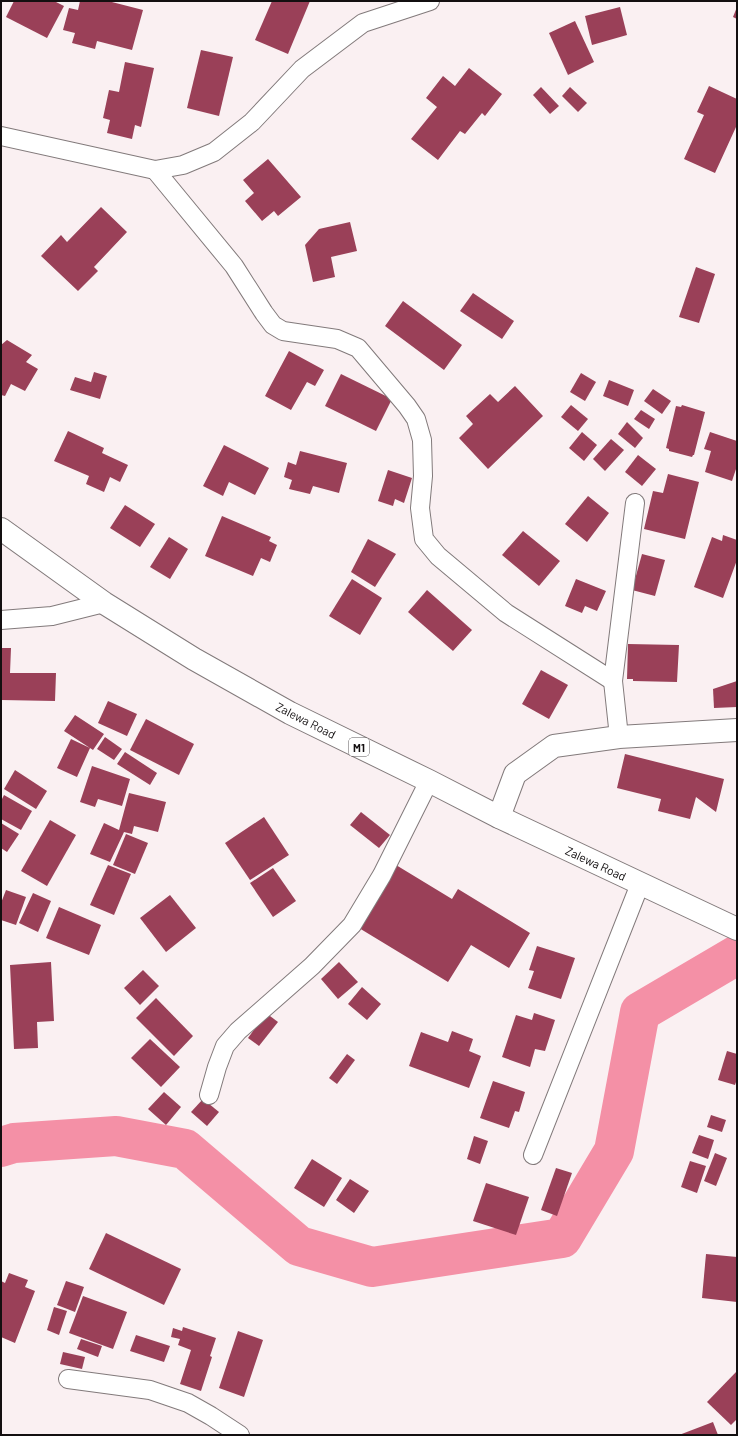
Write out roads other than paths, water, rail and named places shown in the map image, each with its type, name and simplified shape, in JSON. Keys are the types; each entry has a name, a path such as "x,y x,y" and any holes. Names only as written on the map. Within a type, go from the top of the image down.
{"main road":[{"name":"Zalewa Road","path":"1,529 104,603 194,660 290,713 499,817 737,930"},
{"path":"499,817 515,774 554,746 619,737 737,730"}],"street":[{"path":"1,136 155,170 183,165 214,152 252,122 302,69 363,23 430,1"},
{"path":"155,170 234,266 273,325 283,331 337,339 358,348 416,418 422,440 423,476 420,508 424,539 438,556 506,613 613,681"},
{"path":"619,737 613,681 635,503"},
{"path":"1,620 52,616 104,603"},
{"path":"209,1095 225,1046 238,1031 312,966 352,925 382,875 429,781"},
{"path":"533,1155 640,884"},
{"path":"68,1379 150,1390 188,1403 240,1435"}],"waterway":[{"path":"1,1147 14,1143 116,1136 185,1149 299,1246 372,1267 562,1238 614,1151 640,1012 737,955"}]}
